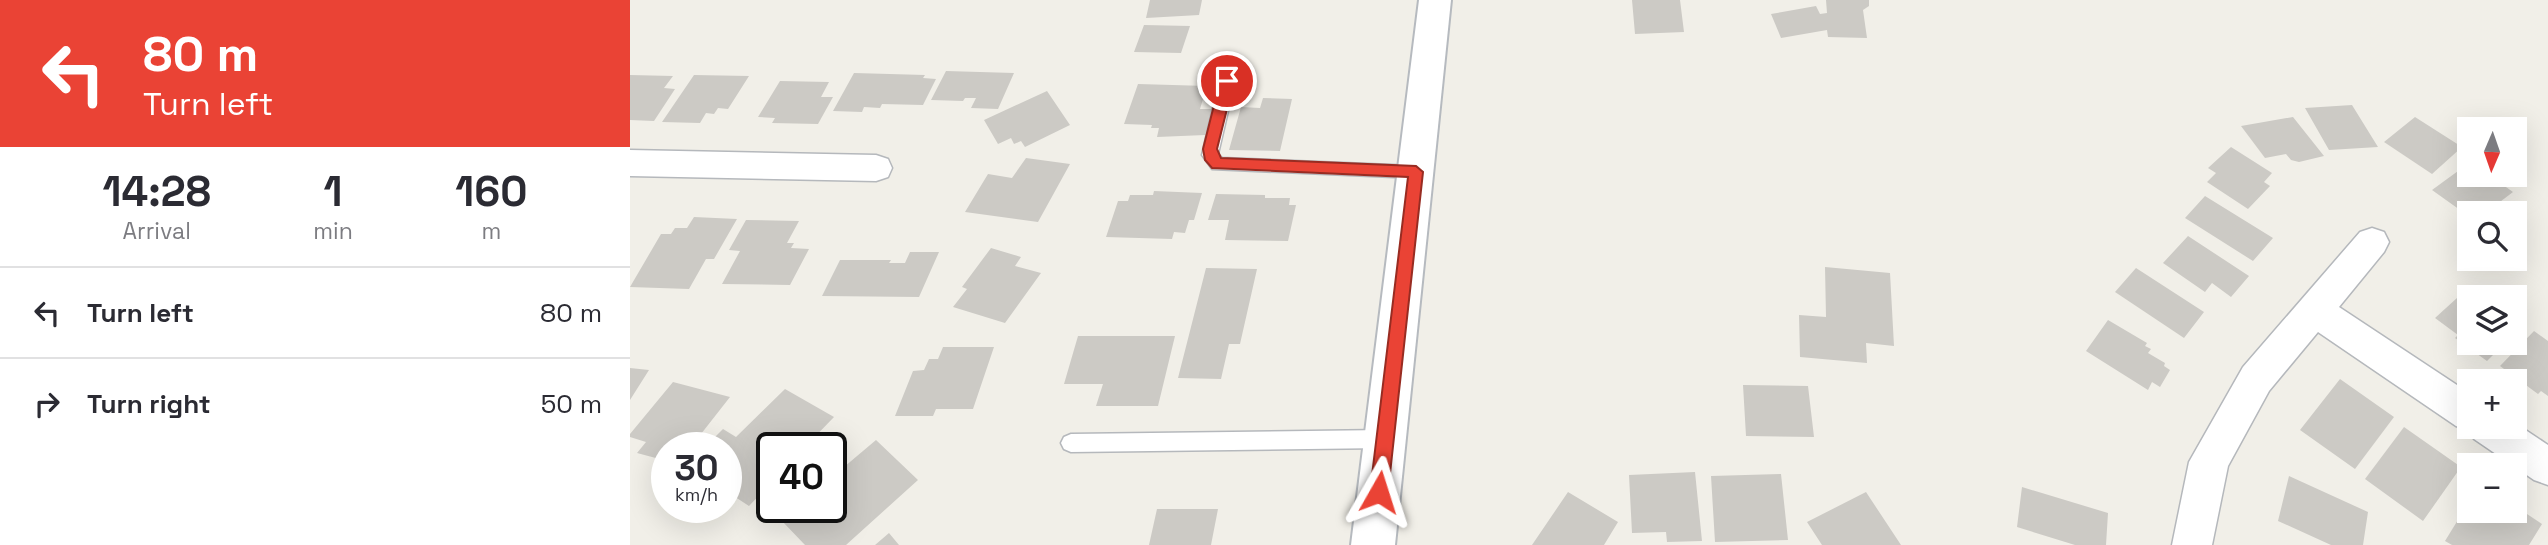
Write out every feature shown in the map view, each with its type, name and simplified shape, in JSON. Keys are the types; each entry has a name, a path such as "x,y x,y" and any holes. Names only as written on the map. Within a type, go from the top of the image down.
{"street":[{"path":"1373,545 1436,0"},
{"path":"630,163 876,168"},
{"path":"2192,545 2209,462 2256,379 2372,242"},
{"path":"2313,309 2457,406"},
{"path":"2506,439 2548,467"}],"lane":[{"path":"1227,81 1210,149 1212,160 1218,164 1416,172"},
{"path":"1072,443 1385,439"}],"building":[{"path":"1150,0 1202,0 1199,15 1146,18"},
{"path":"1632,0 1680,0 1684,32 1635,34"},
{"path":"1826,0 1869,0 1869,6 1863,10 1867,38 1828,37 1827,30 1781,38 1771,14 1816,6 1820,14 1827,13"},
{"path":"1144,25 1190,26 1181,53 1134,52"},
{"path":"946,71 1014,73 998,109 971,108 976,98 965,98 963,101 931,100"},
{"path":"854,73 925,75 923,78 936,79 923,105 882,104 880,108 864,107 862,112 833,111"},
{"path":"630,75 673,76 664,88 675,89 654,121 630,120"},
{"path":"694,75 749,76 728,109 718,108 714,114 706,113 700,123 662,122"},
{"path":"780,81 829,82 821,97 833,97 818,124 772,123 775,118 758,117"},
{"path":"1138,84 1207,86 1200,109 1213,109 1205,135 1157,137 1159,128 1151,128 1152,125 1124,124"},
{"path":"1047,91 1070,125 1025,147 1021,141 1014,144 1011,138 998,144 984,120"},
{"path":"1263,98 1292,99 1280,151 1229,150 1241,107 1260,108"},
{"path":"2352,105 2378,147 2329,150 2305,108"},
{"path":"2293,117 2324,156 2299,162 2291,160 2286,154 2265,158 2241,126"},
{"path":"2415,117 2457,144 2457,152 2432,174 2384,142"},
{"path":"2231,147 2272,173 2264,182 2270,186 2248,209 2207,182 2216,173 2208,168"},
{"path":"1026,158 1070,164 1038,222 965,212 988,174 1012,178"},
{"path":"2457,172 2457,187 2506,187 2513,192 2501,201 2457,201 2457,208 2432,190"},
{"path":"1154,191 1202,193 1194,220 1189,220 1185,233 1174,232 1172,239 1106,237 1118,201 1128,201 1130,195 1153,195"},
{"path":"1216,194 1290,198 1289,205 1296,205 1288,241 1225,240 1229,220 1208,220"},
{"path":"2205,196 2273,238 2253,261 2185,218"},
{"path":"694,217 737,219 714,259 706,259 689,289 630,287 661,234 671,234 675,228 687,228"},
{"path":"746,220 799,221 787,243 794,243 791,248 809,249 790,285 722,284 740,251 729,250"},
{"path":"2188,236 2249,276 2231,297 2212,283 2205,292 2163,263"},
{"path":"991,248 1021,257 1015,266 1041,273 1005,323 953,307 967,289 962,287"},
{"path":"910,252 939,252 919,297 822,296 840,260 891,260 889,263 905,263"},
{"path":"1825,267 1890,273 1894,346 1866,343 1867,363 1800,357 1799,315 1826,317"},
{"path":"1206,268 1257,269 1240,344 1229,344 1221,379 1178,378"},
{"path":"2136,268 2204,312 2184,338 2115,292"},
{"path":"2457,298 2457,334 2435,318"},
{"path":"2108,320 2147,343 2145,346 2151,349 2148,353 2165,363 2164,366 2170,370 2160,387 2152,382 2148,390 2086,351"},
{"path":"2534,331 2548,341 2548,396 2541,391 2538,394 2527,386 2527,369 2504,369 2500,366 2511,355 2527,355 2527,338"},
{"path":"1078,336 1175,336 1158,406 1096,406 1103,384 1064,384"},
{"path":"943,347 994,347 973,409 936,409 933,416 895,416 913,371 924,370 929,359 938,359"},
{"path":"2479,355 2493,355 2487,361"},
{"path":"630,368 649,370 630,400"},
{"path":"2340,379 2394,417 2355,469 2300,430"},
{"path":"673,382 730,397 703,432 651,432 651,457 637,453 646,442 630,437"},
{"path":"1743,385 1808,386 1814,437 1746,436"},
{"path":"785,389 834,417 819,432 756,432 756,499 749,506 742,501 741,432"},
{"path":"2404,427 2457,464 2457,473 2423,521 2365,479"},
{"path":"876,440 918,480 846,545 805,545 784,523 847,523 847,464"},
{"path":"1695,472 1702,541 1667,542 1666,532 1632,533 1629,475"},
{"path":"1781,474 1788,540 1715,542 1711,476"},
{"path":"2289,476 2368,512 2363,545 2331,545 2278,521"},
{"path":"2022,487 2108,513 2106,545 2075,545 2017,527"},
{"path":"1568,492 1618,522 1604,545 1532,545"},
{"path":"1866,492 1901,545 1822,545 1807,522"},
{"path":"1157,509 1218,509 1211,545 1149,545"},
{"path":"2527,514 2542,524 2529,545 2452,545 2445,541 2457,522 2527,523"},
{"path":"889,533 899,545 875,545"}],"route":[{"path":"1227,81 1210,149 1212,160 1218,164 1416,172 1379,492"}]}
